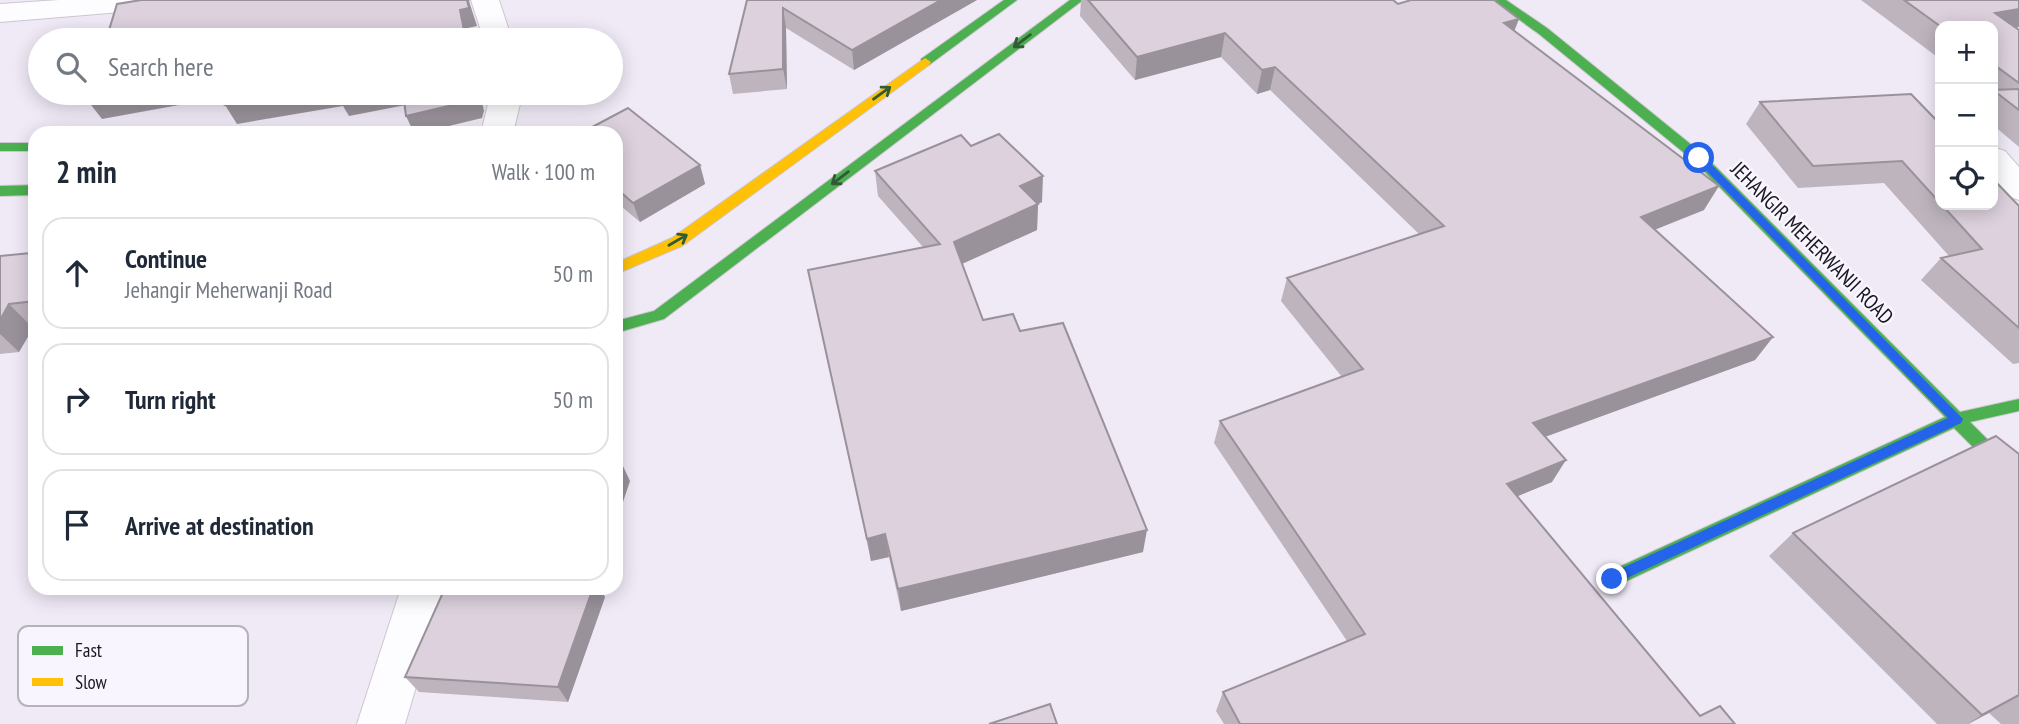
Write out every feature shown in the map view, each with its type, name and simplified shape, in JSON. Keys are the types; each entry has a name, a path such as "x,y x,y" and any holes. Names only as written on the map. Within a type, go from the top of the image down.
{"street":[{"path":"0,13 170,0"},
{"path":"485,0 494,28"},
{"path":"623,266 677,242 1011,0"},
{"path":"623,325 659,315 1077,0"},
{"name":"JEHANGIR MEHERWANJI ROAD","path":"1498,0 1543,31 1699,158 1995,458 2019,475"},
{"path":"499,126 504,105"},
{"path":"0,147 28,146"},
{"path":"1998,164 2019,189"},
{"path":"0,191 28,190"},
{"path":"1612,579 1957,419 2019,405"},
{"path":"381,724 420,595"}],"building":[{"path":"141,0 467,0 469,8 460,10 464,28 110,28 117,4"},
{"path":"747,0 941,0 852,50 783,8 783,69 729,74"},
{"path":"1088,0 1393,0 1398,4 1411,0 1494,0 1519,19 1504,23 1719,186 1641,217 1773,337 1533,423 1566,460 1507,484 1700,716 1720,706 1735,724 1240,724 1223,692 1365,634 1220,421 1363,369 1287,278 1444,226 1275,67 1262,70 1225,33 1137,57"},
{"path":"1904,0 2019,0 2019,9 1995,13 2019,30 2019,83 1998,68 1998,21 1935,22"},
{"path":"2019,89 2019,110 1998,94 1998,90"},
{"path":"1911,94 1935,119 1935,197 1902,161 1813,166 1760,102"},
{"path":"405,105 453,105 406,116"},
{"path":"628,108 700,165 633,203 623,194 623,126 594,126"},
{"path":"999,134 1043,176 1020,186 1038,204 954,242 983,320 1013,314 1020,331 1063,323 1147,530 898,589 885,534 867,539 808,270 940,244 875,171 961,135 971,146"},
{"path":"1998,184 2019,206 2019,328 1941,258 1982,249 1947,210 1998,210"},
{"path":"28,253 28,302 9,304 0,320 0,256"},
{"path":"1996,436 2019,454 2019,695 1982,715 1793,533"},
{"path":"442,595 591,595 558,687 405,677"},
{"path":"1050,704 1057,724 989,724"}],"traffic: fast":[{"path":"925,62 1011,0"},
{"path":"623,325 659,315 1077,0"},
{"path":"1498,0 1543,31 1699,158 1995,458 2019,475"},
{"path":"0,147 28,147"},
{"path":"0,191 28,190"},
{"path":"1612,579 1957,419 2019,405"}],"traffic: slow":[{"path":"623,266 677,242 925,62"}],"route":[{"path":"1612,579 1957,419 1699,158"}]}
